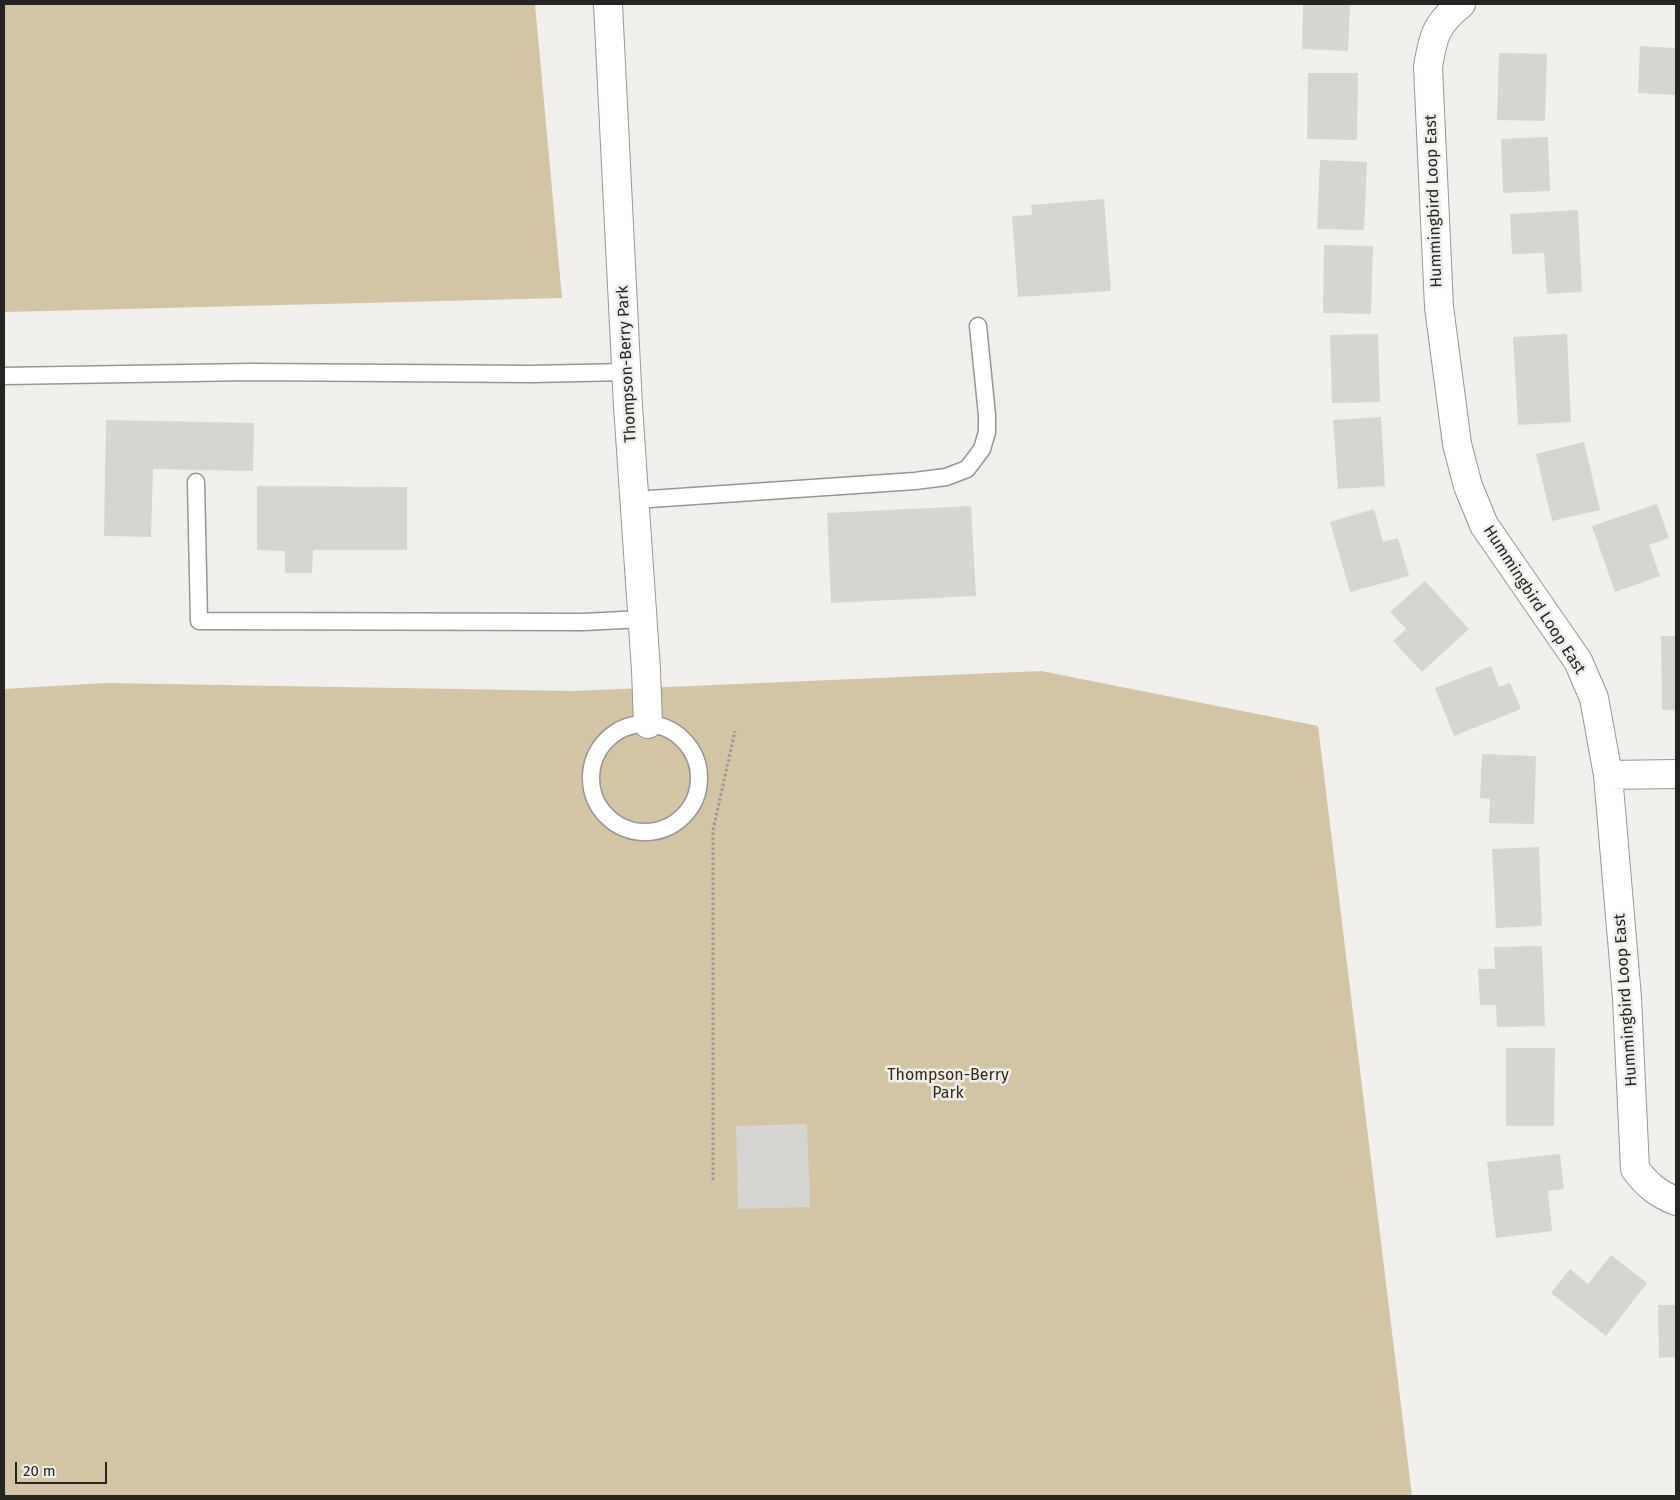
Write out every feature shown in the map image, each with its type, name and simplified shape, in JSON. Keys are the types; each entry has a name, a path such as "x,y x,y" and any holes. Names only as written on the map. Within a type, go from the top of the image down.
{"street":[{"name":"Thompson-Berry Park","path":"608,4 648,724"},
{"name":"Hummingbird Loop East","path":"1461,4 1447,16 1432,40 1428,67 1438,306 1457,444 1468,486 1484,525 1578,662 1594,698 1608,775 1627,998 1636,1169 1643,1179 1661,1195 1676,1201"},
{"path":"1608,775 1676,774"}],"lane":[{"path":"635,500 914,481 946,477 967,469 982,449 987,432 978,326"},
{"path":"4,376 251,372 531,374 627,372"},
{"path":"196,482 199,621 410,620 583,622 643,619"},
{"path":"648,724 666,728 683,738 694,753 700,771 699,790 692,808 679,822 662,831 643,833 626,830 611,821 600,809 592,793 590,776 594,759 602,745 615,733 631,726 648,724"}],"path":[{"path":"713,1180 714,830 735,731"}],"green space":[{"path":"4,4 535,4 562,298 4,312"},
{"name":"Thompson-Berry Park","path":"1041,671 1318,726 1412,1496 4,1496 4,689 105,683 574,691"}],"building":[{"path":"1303,4 1350,4 1348,51 1302,49"},
{"path":"1640,46 1676,48 1676,95 1638,93"},
{"path":"1499,53 1547,54 1545,121 1497,120"},
{"path":"1308,73 1358,73 1357,140 1307,139"},
{"path":"1548,137 1550,191 1503,193 1501,139"},
{"path":"1320,160 1367,162 1364,230 1317,229"},
{"path":"1104,199 1111,291 1018,297 1012,216 1032,215 1031,205"},
{"path":"1578,210 1582,292 1547,294 1544,253 1512,254 1510,214"},
{"path":"1324,245 1373,246 1371,314 1323,313"},
{"path":"1378,334 1380,402 1332,403 1330,335"},
{"path":"1567,334 1571,422 1518,425 1513,337"},
{"path":"1381,417 1385,486 1338,489 1333,420"},
{"path":"106,420 254,423 253,471 153,469 151,537 104,536"},
{"path":"1584,442 1600,510 1552,521 1536,454"},
{"path":"257,486 407,487 407,550 313,550 312,573 285,573 285,551 257,550"},
{"path":"1657,504 1669,538 1649,545 1660,576 1615,592 1592,526"},
{"path":"971,506 976,596 831,603 827,513"},
{"path":"1374,509 1383,542 1398,538 1409,576 1350,592 1330,522"},
{"path":"1425,581 1469,629 1422,672 1393,641 1406,629 1390,612"},
{"path":"1661,636 1676,636 1676,710 1662,710"},
{"path":"1491,666 1499,687 1510,683 1521,709 1454,736 1435,688"},
{"path":"1482,754 1536,756 1534,824 1489,823 1490,799 1480,798"},
{"path":"1539,847 1542,926 1496,928 1492,849"},
{"path":"1542,946 1545,1026 1497,1027 1496,1005 1480,1005 1478,969 1495,969 1494,947"},
{"path":"1506,1048 1555,1048 1554,1126 1506,1126"},
{"path":"807,1124 810,1207 738,1209 736,1126"},
{"path":"1560,1154 1564,1189 1548,1191 1552,1231 1496,1238 1487,1162"},
{"path":"1611,1255 1647,1283 1606,1336 1551,1293 1570,1269 1588,1284"},
{"path":"1658,1305 1676,1305 1676,1357 1659,1358"}]}
